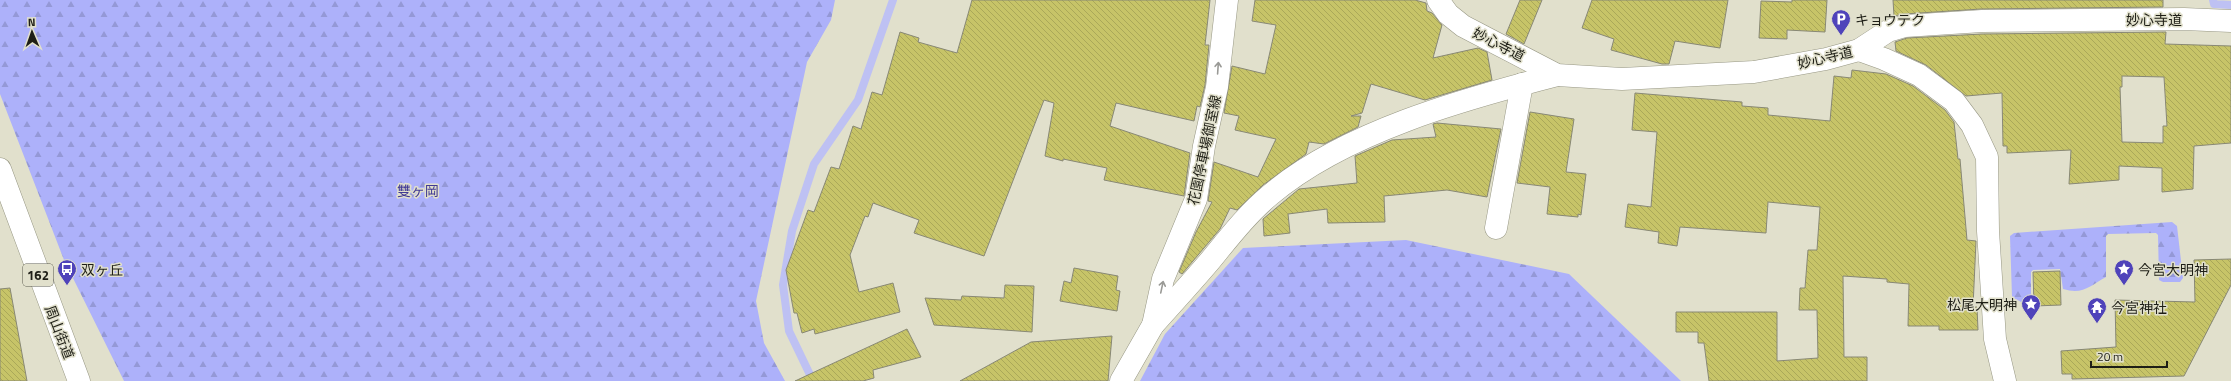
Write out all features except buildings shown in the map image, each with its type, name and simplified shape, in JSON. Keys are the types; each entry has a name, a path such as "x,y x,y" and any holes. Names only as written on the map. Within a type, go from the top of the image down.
{"main road":[{"name":"花園停車場御室線","path":"1121,381 1153,326 1163,279 1196,199 1204,146 1217,87 1227,0"},
{"name":"妙心寺道","path":"1438,0 1448,14 1463,26 1557,75 1622,79 1754,72 1826,59 1859,50 1888,31 1905,26 1982,21 2184,19 2231,21"},
{"path":"1859,50 1919,75 1954,101 1972,126 1987,157 1988,232 1995,340 2004,381"},
{"path":"1153,326 1232,234 1269,196 1287,181 1323,158 1382,131 1462,102 1557,75"},
{"path":"1496,228 1522,84"},
{"name":"周山街道","path":"0,169 79,381"}],"green space":[{"name":"雙ヶ岡","path":"0,0 835,0 831,20 807,62 756,301 764,343 785,381 124,381 64,260 0,94"},
{"path":"2172,222 2177,226 2183,278 2180,282 2163,282 2159,280 2158,235 2156,233 2108,234 2106,236 2106,277 2086,289 2070,291 2063,289 2060,269 2033,270 2031,272 2031,299 2021,302 2012,297 2010,236 2014,233"},
{"path":"1406,240 1569,274 1681,381 1140,381 1165,334 1243,248"}],"waterway":[{"path":"813,381 789,331 783,285 792,231 814,164 858,100 893,0"},
{"path":"2213,0 2214,4 2231,5"}],"place":[{"name":"キョウテク","path":"1841,36"},
{"name":"双ヶ丘","path":"67,286"},
{"name":"今宮大明神","path":"2124,286"},
{"name":"松尾大明神","path":"2031,321"},
{"name":"今宮神社","path":"2097,324"}]}
